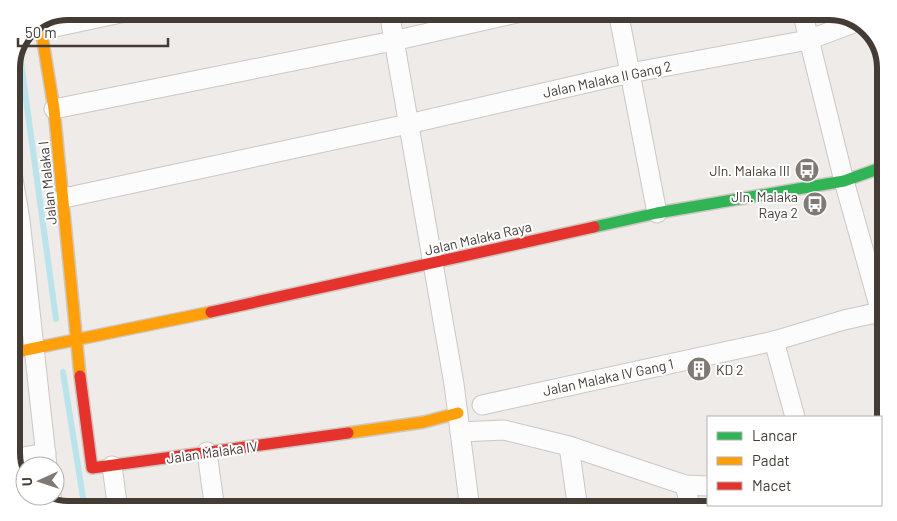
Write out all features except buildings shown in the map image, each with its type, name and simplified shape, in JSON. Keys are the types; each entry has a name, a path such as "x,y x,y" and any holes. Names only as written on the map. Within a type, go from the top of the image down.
{"street":[{"path":"47,25 77,20"},
{"path":"390,20 459,423 464,501"},
{"path":"54,108 393,41 486,20"},
{"path":"620,20 657,213"},
{"path":"804,20 844,181 877,299"},
{"name":"Jalan Malaka II Gang 2","path":"64,198 408,124 630,73 808,40 849,25"},
{"name":"Jalan Malaka I","path":"41,28 54,108 64,198 76,341"},
{"name":"Jalan Malaka Raya","path":"20,351 76,341 433,264 657,213 844,181 877,169"},
{"path":"20,249 47,456"},
{"name":"Jalan Malaka IV Gang 1","path":"482,405 774,341 844,320 877,321"},
{"name":"Jalan Malaka IV","path":"76,341 90,465 93,468 424,422 459,423 504,430 569,446 685,485 707,486"},
{"path":"774,341 795,416"},
{"path":"569,446 577,501"},
{"path":"207,452 214,501"},
{"path":"112,466 117,501"},
{"path":"685,485 688,501"}],"waterway":[{"path":"21,61 56,319"},
{"path":"63,372 84,501"}],"traffic: fast":[{"path":"594,227 657,213 844,181 877,169"}],"traffic: slow":[{"path":"41,28 54,109 80,376"},
{"path":"20,351 211,312"},
{"path":"348,433 424,422 458,413"}],"traffic: jam":[{"path":"211,312 594,227"},
{"path":"80,376 92,468 348,433"}],"place":[{"name":"Jln. Malaka III","path":"807,170"},
{"name":"Jln. Malaka Raya 2","path":"815,204"},
{"name":"KD 2","path":"699,369"}]}
